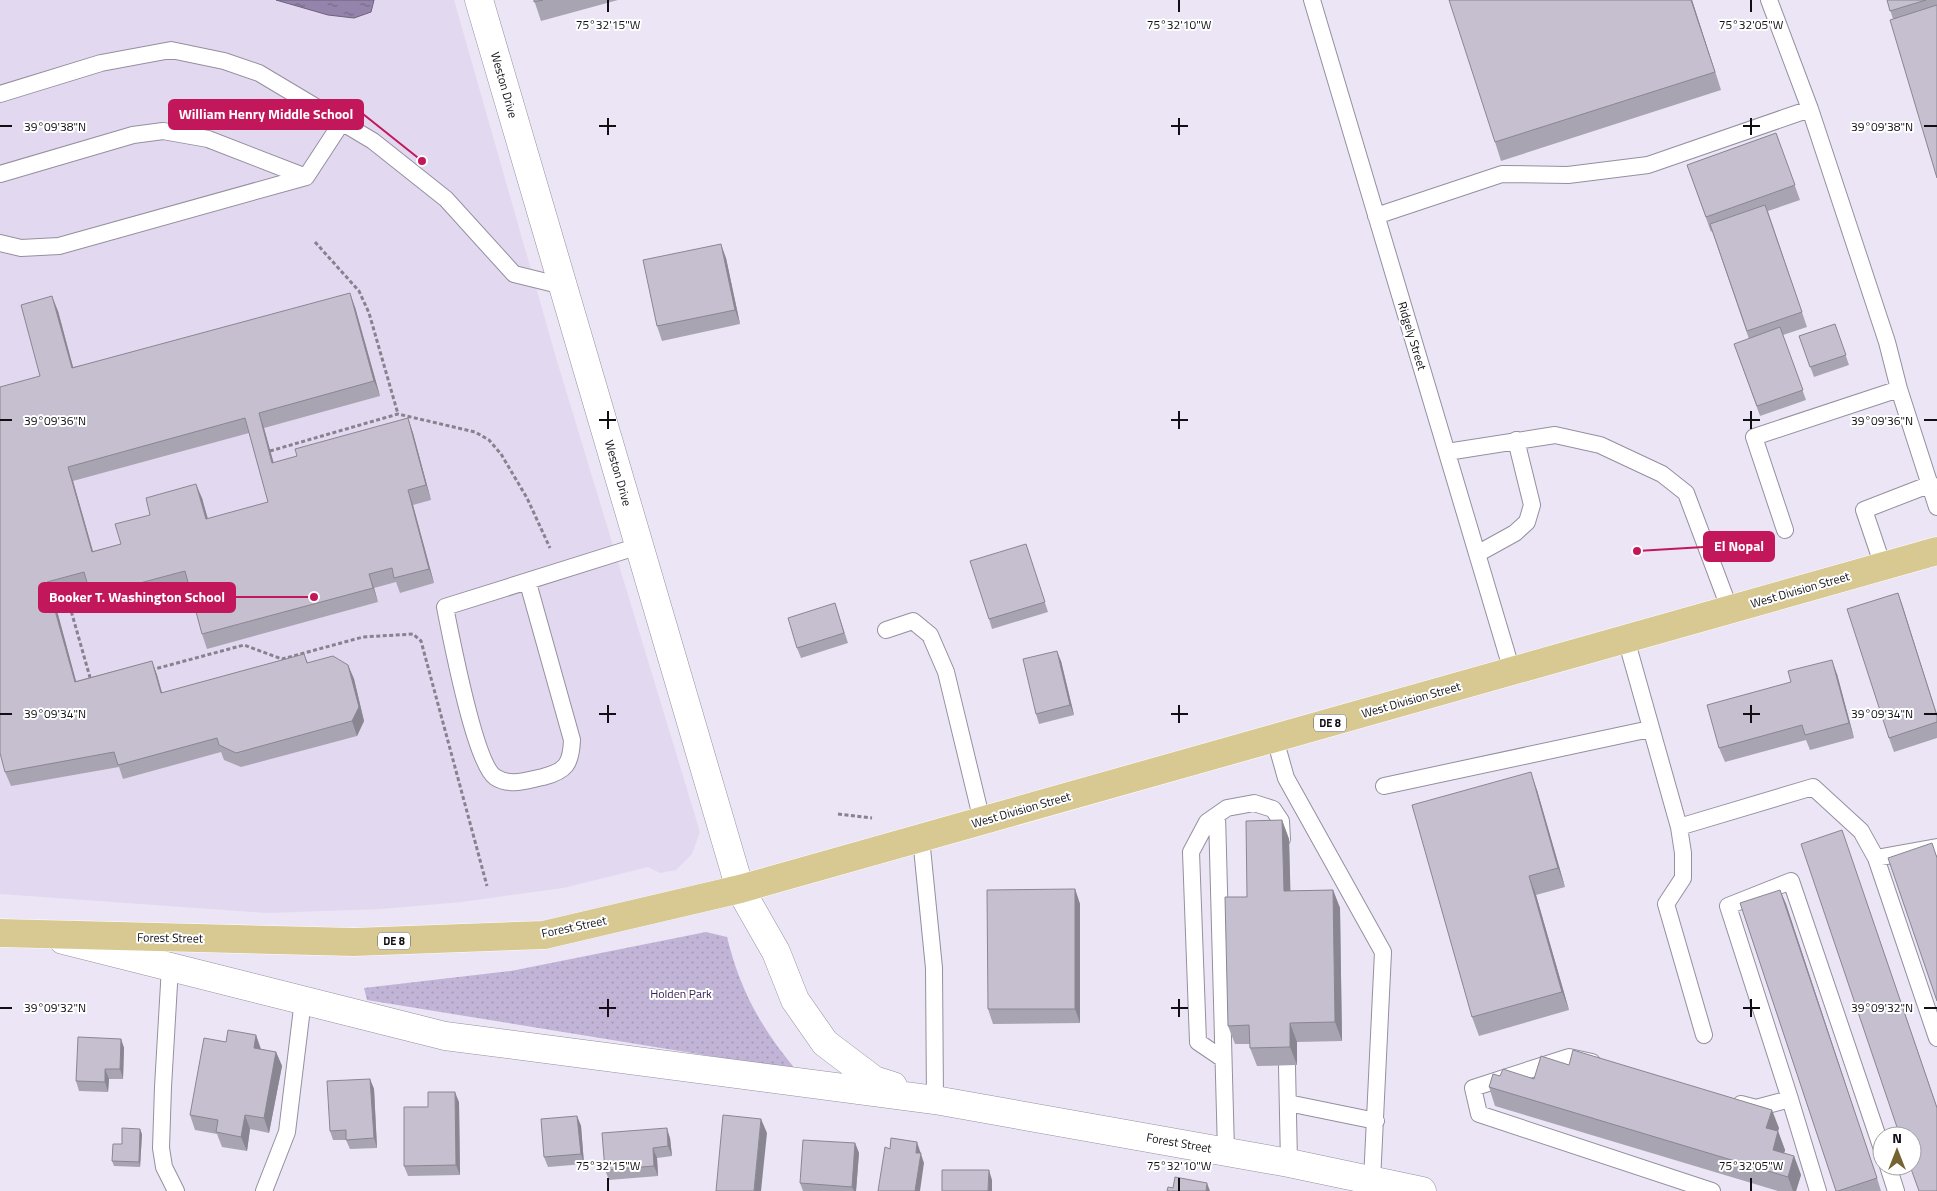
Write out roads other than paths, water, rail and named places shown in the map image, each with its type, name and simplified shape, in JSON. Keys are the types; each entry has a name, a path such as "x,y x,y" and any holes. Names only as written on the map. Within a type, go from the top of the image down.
{"highway":[{"name":"West Division Street","path":"740,889 1937,551"},
{"name":"Forest Street","path":"0,933 354,942 544,935 740,889"}],"street":[{"name":"Weston Drive","path":"479,0 740,889"},
{"name":"Forest Street","path":"740,889 776,952 795,1000 825,1043 874,1080 935,1100"},
{"name":"Forest Street","path":"42,935 445,1036 935,1100 1226,1151 1422,1191"}],"lane":[{"name":"Ridgely Street","path":"1312,0 1512,671"},
{"path":"1769,0 1810,109 1887,342 1899,389 1937,507"},
{"path":"0,94 101,63 171,50 224,61 258,73 373,141 446,199 514,274 563,286"},
{"path":"1376,216 1502,174 1568,175 1648,165 1810,109"},
{"path":"0,243 21,248 59,246 306,178 342,122"},
{"path":"0,174 133,135 164,132 208,139 306,178"},
{"path":"1785,530 1754,437 1899,389"},
{"path":"1447,452 1555,435 1600,444 1662,474 1686,493 1730,610"},
{"path":"1477,554 1515,533 1527,522 1532,505 1516,440"},
{"path":"1883,566 1864,510 1931,484"},
{"path":"528,583 572,740 572,752 567,765 559,773 518,782 505,782 494,777 486,767 470,717 445,607 528,583 639,546"},
{"path":"886,630 913,621 930,636 946,672 982,821"},
{"path":"1626,639 1679,827 1684,853 1683,878 1666,904 1704,1035"},
{"path":"1384,786 1650,728"},
{"path":"1275,739 1286,778 1383,952 1372,1181"},
{"path":"1679,827 1813,787 1861,831 1876,858 1937,1038"},
{"path":"1223,1058 1198,1042 1192,852 1207,822 1227,808 1254,803 1273,809 1281,820 1282,839"},
{"path":"1217,815 1226,1151"},
{"path":"921,838 934,968 935,1100"},
{"path":"1876,858 1937,847"},
{"path":"1818,1191 1728,906 1791,881 1874,1126"},
{"path":"170,967 161,1148 164,1168 176,1191"},
{"path":"264,1191 286,1132 303,1000"},
{"path":"1610,1067 1569,1057 1474,1088 1479,1114 1712,1191"},
{"path":"1287,1066 1289,1163"},
{"path":"1728,1100 1756,1108 1790,1099"},
{"path":"1288,1104 1376,1122"},
{"path":"1891,1176 1896,1191"}],"water":[{"path":"276,0 374,0 371,12 354,18 328,15"}],"place":[{"name":"William Henry Middle School","path":"422,161"},
{"name":"El Nopal","path":"1637,551"},
{"name":"Booker T. Washington School","path":"314,597"}],"park label":[{"name":"Holden Park","path":"681,994"}]}
